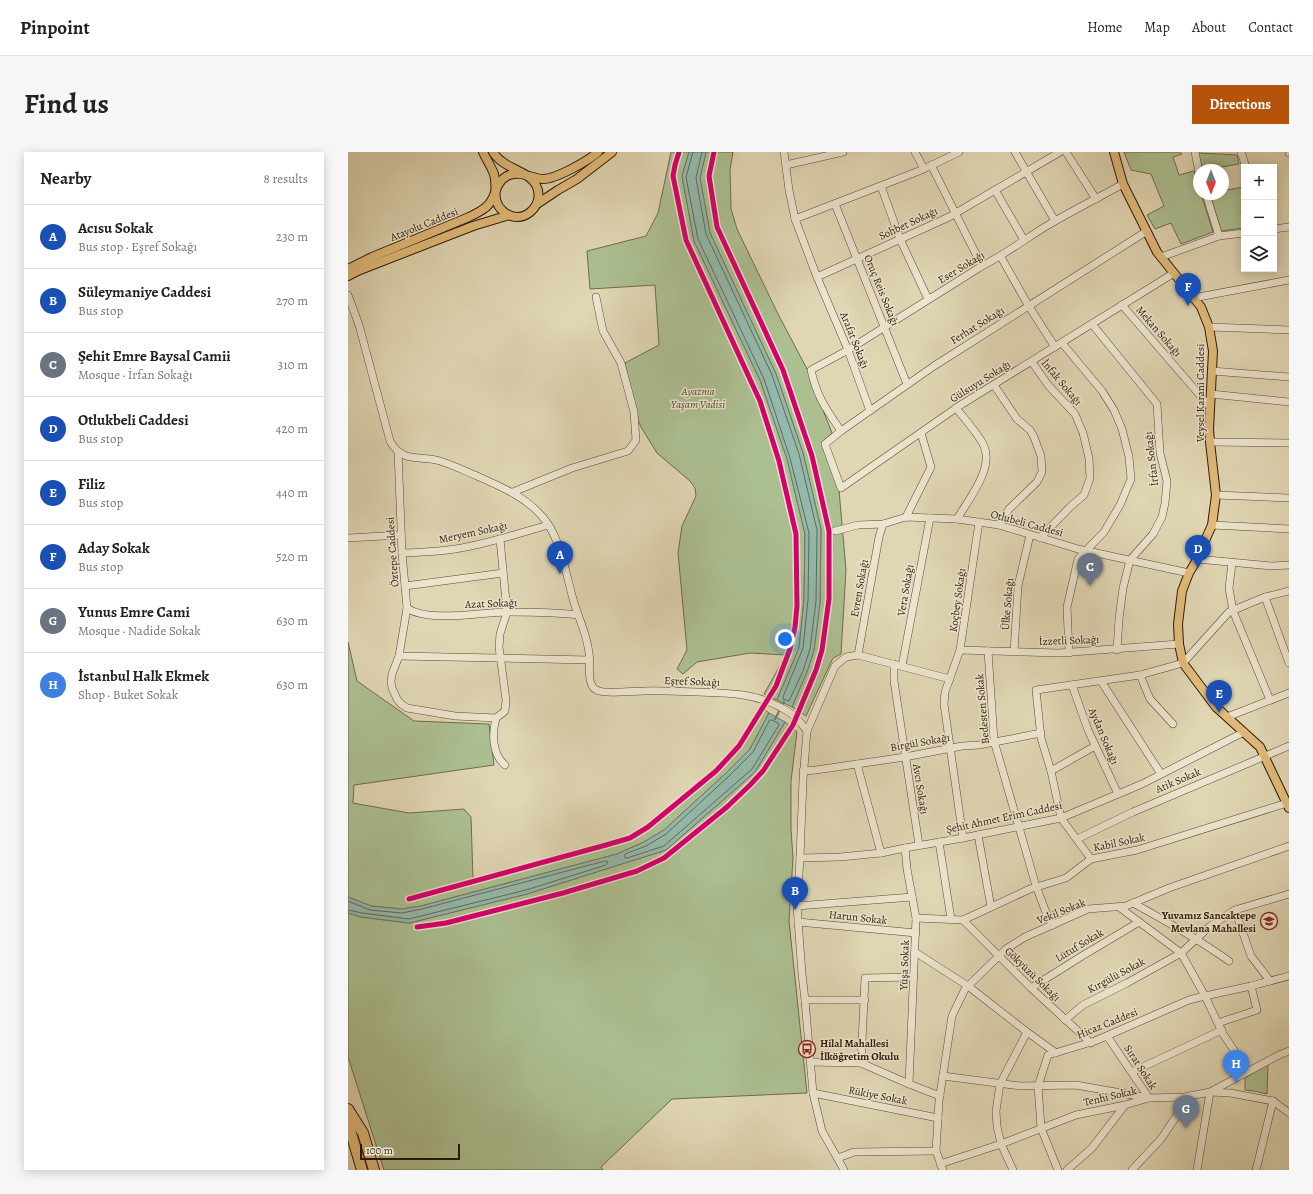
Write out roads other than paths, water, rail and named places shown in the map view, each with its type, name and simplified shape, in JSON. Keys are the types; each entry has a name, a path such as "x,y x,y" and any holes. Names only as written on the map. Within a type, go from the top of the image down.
{"highway":[{"path":"348,1109 363,1133 374,1170"},
{"path":"348,1122 362,1170"}],"main road":[{"path":"483,152 494,174 497,187 495,193 498,207 509,215"},
{"path":"493,152 495,156 509,167 531,178 536,184 538,190 539,198 537,204"},
{"name":"Atayolu Caddesi","path":"348,269 372,257 469,217 480,211 492,200 500,181 506,176 518,173 537,178 548,178 567,171 598,152"},
{"name":"Atayolu Caddesi","path":"348,276 473,226 509,215 516,217 523,216 534,210 537,204 577,179 612,152"},
{"name":"Veysel Karani Caddesi","path":"1114,152 1123,184 1157,252 1201,307 1209,327 1213,351 1210,442 1216,495 1212,525 1182,591 1178,624 1179,644 1183,663 1216,706 1260,747 1287,802"}],"street":[{"path":"784,152 788,190 795,219 817,277"},
{"path":"786,165 843,152"},
{"path":"915,152 928,167 956,213 982,266"},
{"path":"795,219 928,167 959,152"},
{"path":"1015,152 1055,221"},
{"name":"Sohbet Sokağı","path":"817,277 956,213 1060,152"},
{"path":"1066,152 1096,199"},
{"path":"1196,152 1198,164"},
{"path":"1242,152 1245,164"},
{"name":"Eser Sokağı","path":"841,431 823,406 814,384 811,370 848,350 982,266 1001,257 1024,240 1055,221 1123,184"},
{"path":"881,186 900,239 928,299"},
{"path":"995,190 1024,240"},
{"path":"1208,200 1219,236"},
{"name":"Oruç Reis Sokağı","path":"835,204 907,384"},
{"path":"1277,229 1289,227"},
{"name":"Ferhat Sokağı","path":"825,444 907,384 1147,231"},
{"path":"1161,257 1219,236 1241,233"},
{"path":"1001,257 1028,306 1055,347"},
{"name":"Gülsuyu Sokağı","path":"825,444 841,488 956,408 1174,273"},
{"name":"Arafat Sokağı","path":"817,277 848,350 870,411"},
{"path":"1193,298 1289,280"},
{"name":"Öztepe Caddesi","path":"348,295 359,325 390,441 398,452 402,553 407,608 399,656 392,674 391,681 394,695 401,704 407,708 468,717 496,718"},
{"path":"513,492 572,468 628,451 636,440 634,412 621,363 603,331 596,297"},
{"name":"Mekan Sokağı","path":"1122,306 1210,407"},
{"name":"İrfan Sokağı","path":"1092,324 1157,404 1160,453 1166,481 1165,503 1162,517 1153,534 1130,560 1118,619 1116,650"},
{"path":"1209,327 1289,330"},
{"path":"1062,342 1102,391 1114,410 1122,429 1130,457 1131,479 1120,505 1104,532 1078,559 1067,607 1069,653"},
{"name":"İnfak Sokağı","path":"1032,362 1048,385 1075,414 1083,433 1089,458 1090,478 1084,495 1071,506 1040,538"},
{"path":"1212,371 1289,377"},
{"path":"994,385 1017,419 1030,430 1034,436 1041,456 1042,472 1037,482 1009,509 999,525"},
{"path":"1211,394 1289,402"},
{"path":"956,408 984,446 986,456 986,466 982,476 957,519"},
{"path":"906,517 931,468 921,433"},
{"path":"1210,442 1289,444"},
{"name":"Eşref Sokağı","path":"398,452 408,457 429,458 446,463 513,492 534,508 548,525 556,542 566,572 578,615 588,643 591,684 594,689 602,692 716,692 745,695 769,701 791,713 807,731"},
{"path":"1216,495 1289,498"},
{"name":"Otlubeli Caddesi","path":"835,531 858,525 882,524 906,517 957,519 999,525 1087,551 1189,573"},
{"name":"Vera Sokağı","path":"902,666 930,518"},
{"name":"Koçbey Sokağı","path":"963,838 944,704 945,692 960,650 979,522"},
{"name":"Evren Sokağı","path":"858,655 882,524"},
{"name":"Meryem Sokağı","path":"402,553 453,549 500,539 548,525"},
{"path":"1212,525 1289,529"},
{"path":"348,538 401,535"},
{"name":"Ülke Sokağı","path":"1014,652 1018,586 1030,535"},
{"path":"500,539 507,612 499,641 506,700 505,711 496,718 494,737 495,749 499,759 504,765"},
{"path":"1197,559 1272,566 1289,565"},
{"path":"1232,563 1230,588 1233,610 1270,700"},
{"path":"405,586 503,573"},
{"path":"1091,859 1061,818 1051,771 1040,733 1036,690 1140,675 1183,663 1230,612 1265,597 1289,591"},
{"path":"1265,597 1289,663"},
{"name":"Azat Sokağı","path":"407,608 420,614 440,616 507,612 578,615"},
{"name":"İzzetli Sokağı","path":"960,650 1059,654 1179,644"},
{"name":"Bedesten Sokak","path":"988,651 994,741 1036,886 1052,925"},
{"path":"844,1170 822,1131 813,1093 802,974 797,906 803,771 807,731 835,666 846,657 858,655 950,679"},
{"path":"399,656 590,660"},
{"name":"Avcı Sokağı","path":"894,664 894,681 919,845"},
{"path":"1140,675 1150,699 1173,724"},
{"path":"1101,681 1161,774"},
{"name":"Aydan Sokağı","path":"1072,685 1088,730 1118,794"},
{"path":"1228,717 1289,693"},
{"name":"Şehit Ahmet Erim Caddesi","path":"800,858 840,857 881,853 1061,818 1142,784 1244,732"},
{"name":"Birgül Sokağı","path":"803,771 905,757 1040,733"},
{"path":"1051,771 1095,746"},
{"name":"Atik Sokak","path":"1077,839 1133,812 1289,746"},
{"path":"857,764 881,853"},
{"name":"Kabil Sokak","path":"916,918 963,920 1036,886 1066,878 1091,859 1137,850 1287,802"},
{"path":"978,835 991,907"},
{"path":"939,842 951,920"},
{"name":"Vekil Sokak","path":"936,1151 940,1096 952,1016 965,989 1006,949 1025,937 1088,909 1119,907 1133,904 1169,888 1289,846"},
{"name":"Yüşa Sokak","path":"905,848 907,869 916,918 909,1084"},
{"name":"Kırgülü Sokak","path":"1065,1020 1083,1005 1127,983 1181,952 1209,927 1235,910 1289,894"},
{"path":"797,906 912,897"},
{"path":"1133,904 1164,919 1196,938 1229,961"},
{"path":"1119,907 1181,952 1218,1023 1248,1071"},
{"path":"1235,910 1251,956 1270,981"},
{"name":"Gökyüzü Sokağı","path":"963,920 1030,988 1090,1042"},
{"name":"Harun Sokak","path":"798,922 916,933"},
{"name":"Lütuf Sokak","path":"1030,988 1139,922"},
{"path":"915,952 968,986 1056,1053"},
{"name":"Hicaz Caddesi","path":"1056,1053 1107,1036 1189,1000 1289,976"},
{"path":"862,1063 865,978 914,977"},
{"path":"1218,1023 1257,1010 1251,986"},
{"path":"805,1000 864,1000"},
{"path":"1132,1072 1222,1030"},
{"path":"1013,1170 1001,1144 996,1119 1000,1084 1027,1032"},
{"name":"Sırat Sokak","path":"1107,1036 1149,1098"},
{"path":"1197,1170 1210,1092 1289,1051"},
{"path":"1056,1053 1048,1055 1038,1086 1041,1128 1058,1170"},
{"path":"810,1062 862,1063 940,1096"},
{"name":"Sırat Sokak","path":"943,1076 1020,1086 1076,1086 1149,1098"},
{"name":"Tenhi Sokak","path":"941,1167 1076,1115 1125,1105 1149,1098 1190,1096 1210,1092 1230,1093 1273,1101 1289,1113"},
{"name":"Rükiye Sokak","path":"813,1093 938,1118"},
{"path":"1132,1170 1161,1138 1190,1096"},
{"path":"1256,1170 1273,1101"},
{"path":"1067,1170 1092,1148 1125,1105"},
{"path":"838,1158 854,1152 936,1151 941,1167"}],"water":[{"path":"689,152 706,152 700,178 710,233 776,374 803,453 821,529 820,602 814,650 807,672 792,707 777,700 799,648 804,600 805,534 787,459 760,380 694,241 682,176"},
{"path":"769,713 785,722 755,772 666,850 527,894 409,923 361,917 348,913 348,897 371,906 402,909 421,906 617,854 644,842 664,830 750,749"}],"waterway":[{"path":"775,719 784,702"}],"place":[{"name":"Aday Sokak","path":"1188,306"},
{"name":"Otlukbeli Caddesi","path":"1198,568"},
{"name":"Acısu Sokak","path":"560,574"},
{"name":"Şehit Emre Baysal Camii","path":"1090,586"},
{"name":"Filiz","path":"1219,713"},
{"name":"Süleymaniye Caddesi","path":"795,910"},
{"name":"Yuvamız Sancaktepe Mevlana Mahallesi","path":"1269,921"},
{"name":"Hilal Mahallesi İlköğretim Okulu","path":"807,1049"},
{"name":"İstanbul Halk Ekmek","path":"1236,1083"},
{"name":"Yunus Emre Cami","path":"1186,1128"}],"park label":[{"name":"Ayazma Yaşam Vadisi","path":"698,397"}]}
